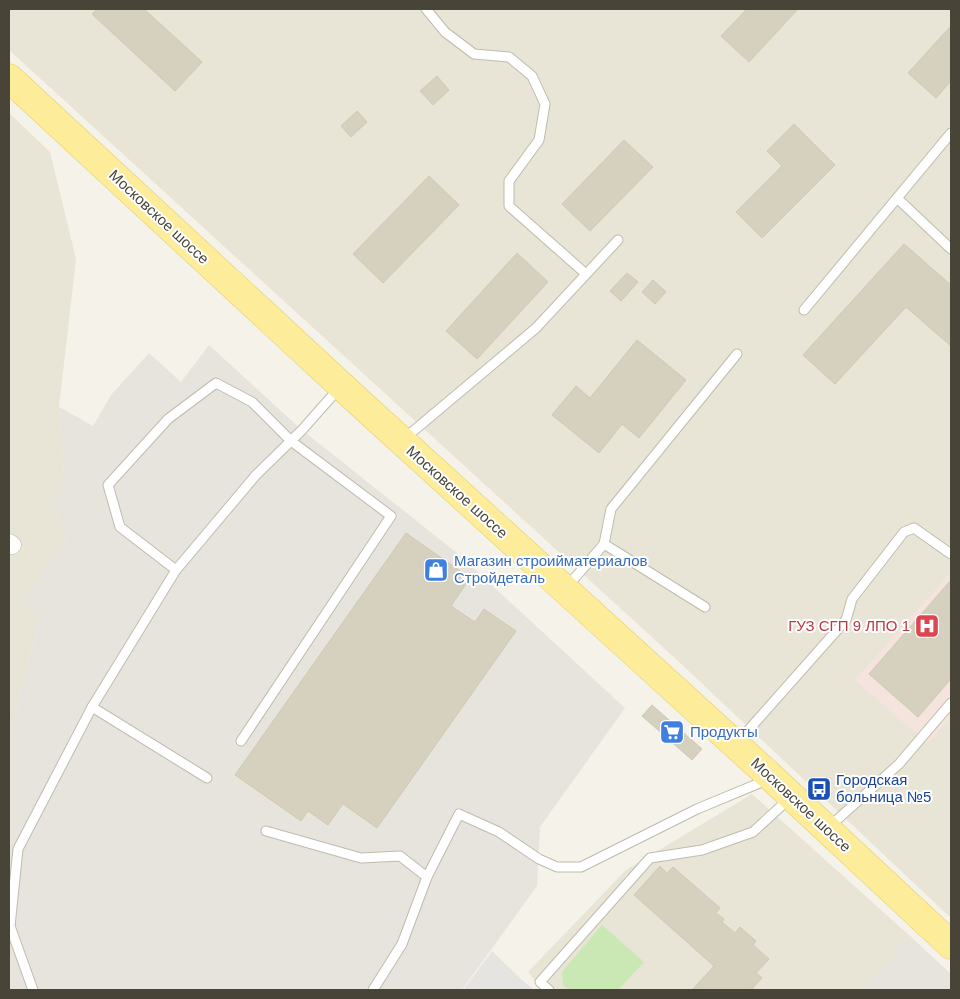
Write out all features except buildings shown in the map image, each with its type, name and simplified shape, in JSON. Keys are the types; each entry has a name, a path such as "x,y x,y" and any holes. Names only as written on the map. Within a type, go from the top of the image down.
{"main road":[{"name":"Московское шоссе","path":"9,78 341,386 782,787 951,945"}],"lane":[{"path":"426,9 445,32 474,54 509,57 532,76 545,104 539,140 509,181 509,206 586,274"},
{"path":"804,310 951,133"},
{"path":"897,198 951,250"},
{"path":"401,441 536,328 618,240"},
{"path":"564,590 604,544 611,508 737,354"},
{"path":"176,570 120,527 108,485 168,419 216,383 252,402 291,441 391,516 241,741"},
{"path":"33,990 10,926 18,849 92,707 176,570 256,475 291,441 341,386"},
{"path":"735,745 846,620 852,599 904,532 914,528 951,554"},
{"path":"604,544 704,607"},
{"path":"827,829 898,764 951,703"},
{"path":"92,707 207,778"},
{"path":"373,990 402,944 427,878 459,814 499,832 539,859 557,866 581,866 697,809 782,787"},
{"path":"549,990 540,982 650,858 702,850 753,832 782,787"},
{"path":"266,831 361,858 400,856 427,878"}],"shaded area":[{"path":"9,9 951,9 951,918 677,660 9,50"},
{"path":"9,113 50,152 76,259 59,407 64,474 52,502 66,540 20,602 39,623 9,740"},
{"path":"209,345 302,430 457,553 625,708 540,827 537,886 462,990 9,990 9,740 39,623 19,602 66,540 52,502 64,474 59,407 93,426 111,395 149,353 181,382"},
{"name":"ГУЗ СГП 9 ЛПО 1","path":"951,572 951,717 927,744 855,680"},
{"path":"752,794 910,936 860,990 543,990 528,972 626,870"},
{"path":"910,936 951,974 951,990 860,990"},
{"path":"492,951 522,980 534,990 463,990"}],"green space":[{"path":"602,925 644,962 618,990 569,990 563,985 562,972"}],"place":[{"name":"Магазин строийматериалов Стройдеталь","path":"436,570"},
{"name":"ГУЗ СГП 9 ЛПО 1","path":"927,626"},
{"name":"Продукты","path":"672,732"},
{"name":"Городская больница №5","path":"819,789"}]}
